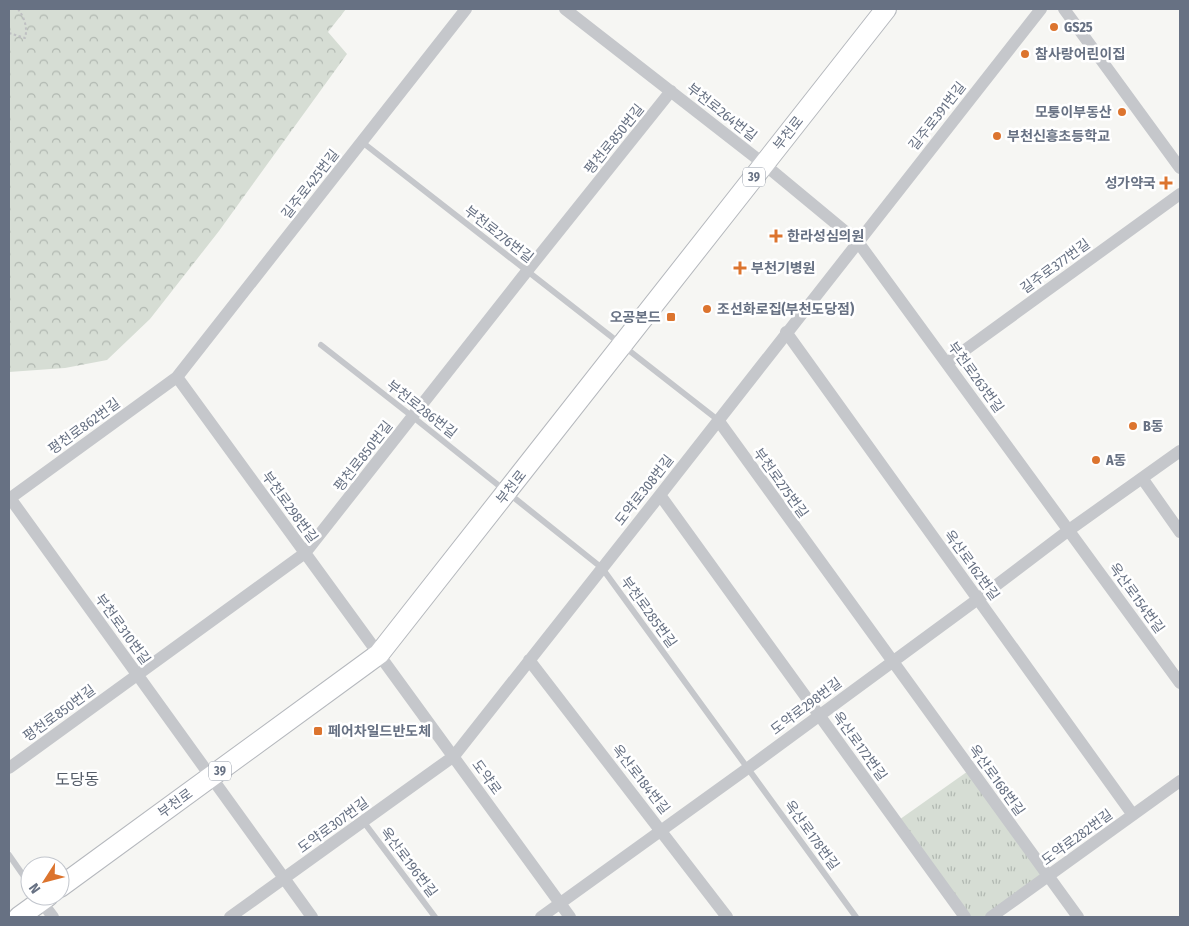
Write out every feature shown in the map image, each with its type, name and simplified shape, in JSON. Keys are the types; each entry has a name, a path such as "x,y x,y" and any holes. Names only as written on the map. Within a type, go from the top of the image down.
{"main road":[{"name":"부천로","path":"70,881 379,654 886,9"},
{"path":"19,917 29,906"}],"street":[{"name":"길주로425번길","path":"177,377 466,9"},
{"name":"부천로264번길","path":"565,9 764,164 858,242"},
{"name":"길주로391번길","path":"858,242 1040,9"},
{"path":"1064,9 1180,168"},
{"name":"평천로850번길","path":"9,768 305,553 671,91"},
{"name":"길주로377번길","path":"947,363 1180,194"},
{"name":"도약로308번길","path":"454,756 858,242"},
{"name":"부천로263번길","path":"858,242 1069,530"},
{"name":"옥산로162번길","path":"786,332 1133,815"},
{"name":"평천로862번길","path":"9,498 177,377"},
{"name":"부천로298번길","path":"177,377 379,654"},
{"name":"부천로275번길","path":"718,420 892,661"},
{"name":"도약로298번길","path":"541,917 748,768 1069,530 1180,451"},
{"path":"1142,478 1180,532"},
{"name":"옥산로172번길","path":"660,496 965,917"},
{"name":"부천로310번길","path":"9,498 312,917"},
{"name":"옥산로154번길","path":"1069,530 1180,683"},
{"name":"도약로","path":"379,654 570,917"},
{"name":"옥산로184번길","path":"530,660 727,917"},
{"name":"옥산로168번길","path":"892,661 1078,917"},
{"name":"도약로307번길","path":"230,917 454,756"},
{"name":"도약로282번길","path":"991,917 1180,781"},
{"path":"46,906 53,917"}],"lane":[{"name":"부천로276번길","path":"362,142 622,346"},
{"name":"부천로286번길","path":"321,345 507,492"},
{"name":"부천로275번길","path":"622,346 718,420"},
{"name":"부천로285번길","path":"507,492 602,568 748,768"},
{"name":"옥산로178번길","path":"748,768 856,917"},
{"name":"옥산로196번길","path":"363,822 435,917"},
{"path":"9,856 20,870"}],"path":[{"path":"9,33 25,38 27,30 23,16 18,9"}],"green space":[{"path":"9,9 346,9 328,32 347,54 219,231 150,319 107,360 65,368 9,372"},
{"path":"971,769 1048,876 991,917 965,917 896,822"}],"place":[{"name":"GS25","path":"1054,27"},
{"name":"참사랑어린이집","path":"1025,54"},
{"name":"모퉁이부동산","path":"1122,112"},
{"name":"부천신흥초등학교","path":"997,136"},
{"name":"성가약국","path":"1166,183"},
{"name":"한라성심의원","path":"776,236"},
{"name":"부천기병원","path":"740,268"},
{"name":"조선화로집(부천도당점)","path":"707,309"},
{"name":"오공본드","path":"671,317"},
{"name":"B동","path":"1133,426"},
{"name":"A동","path":"1096,460"},
{"name":"페어차일드반도체","path":"318,731"}],"district":[{"name":"도당동","path":"77,779"}]}
